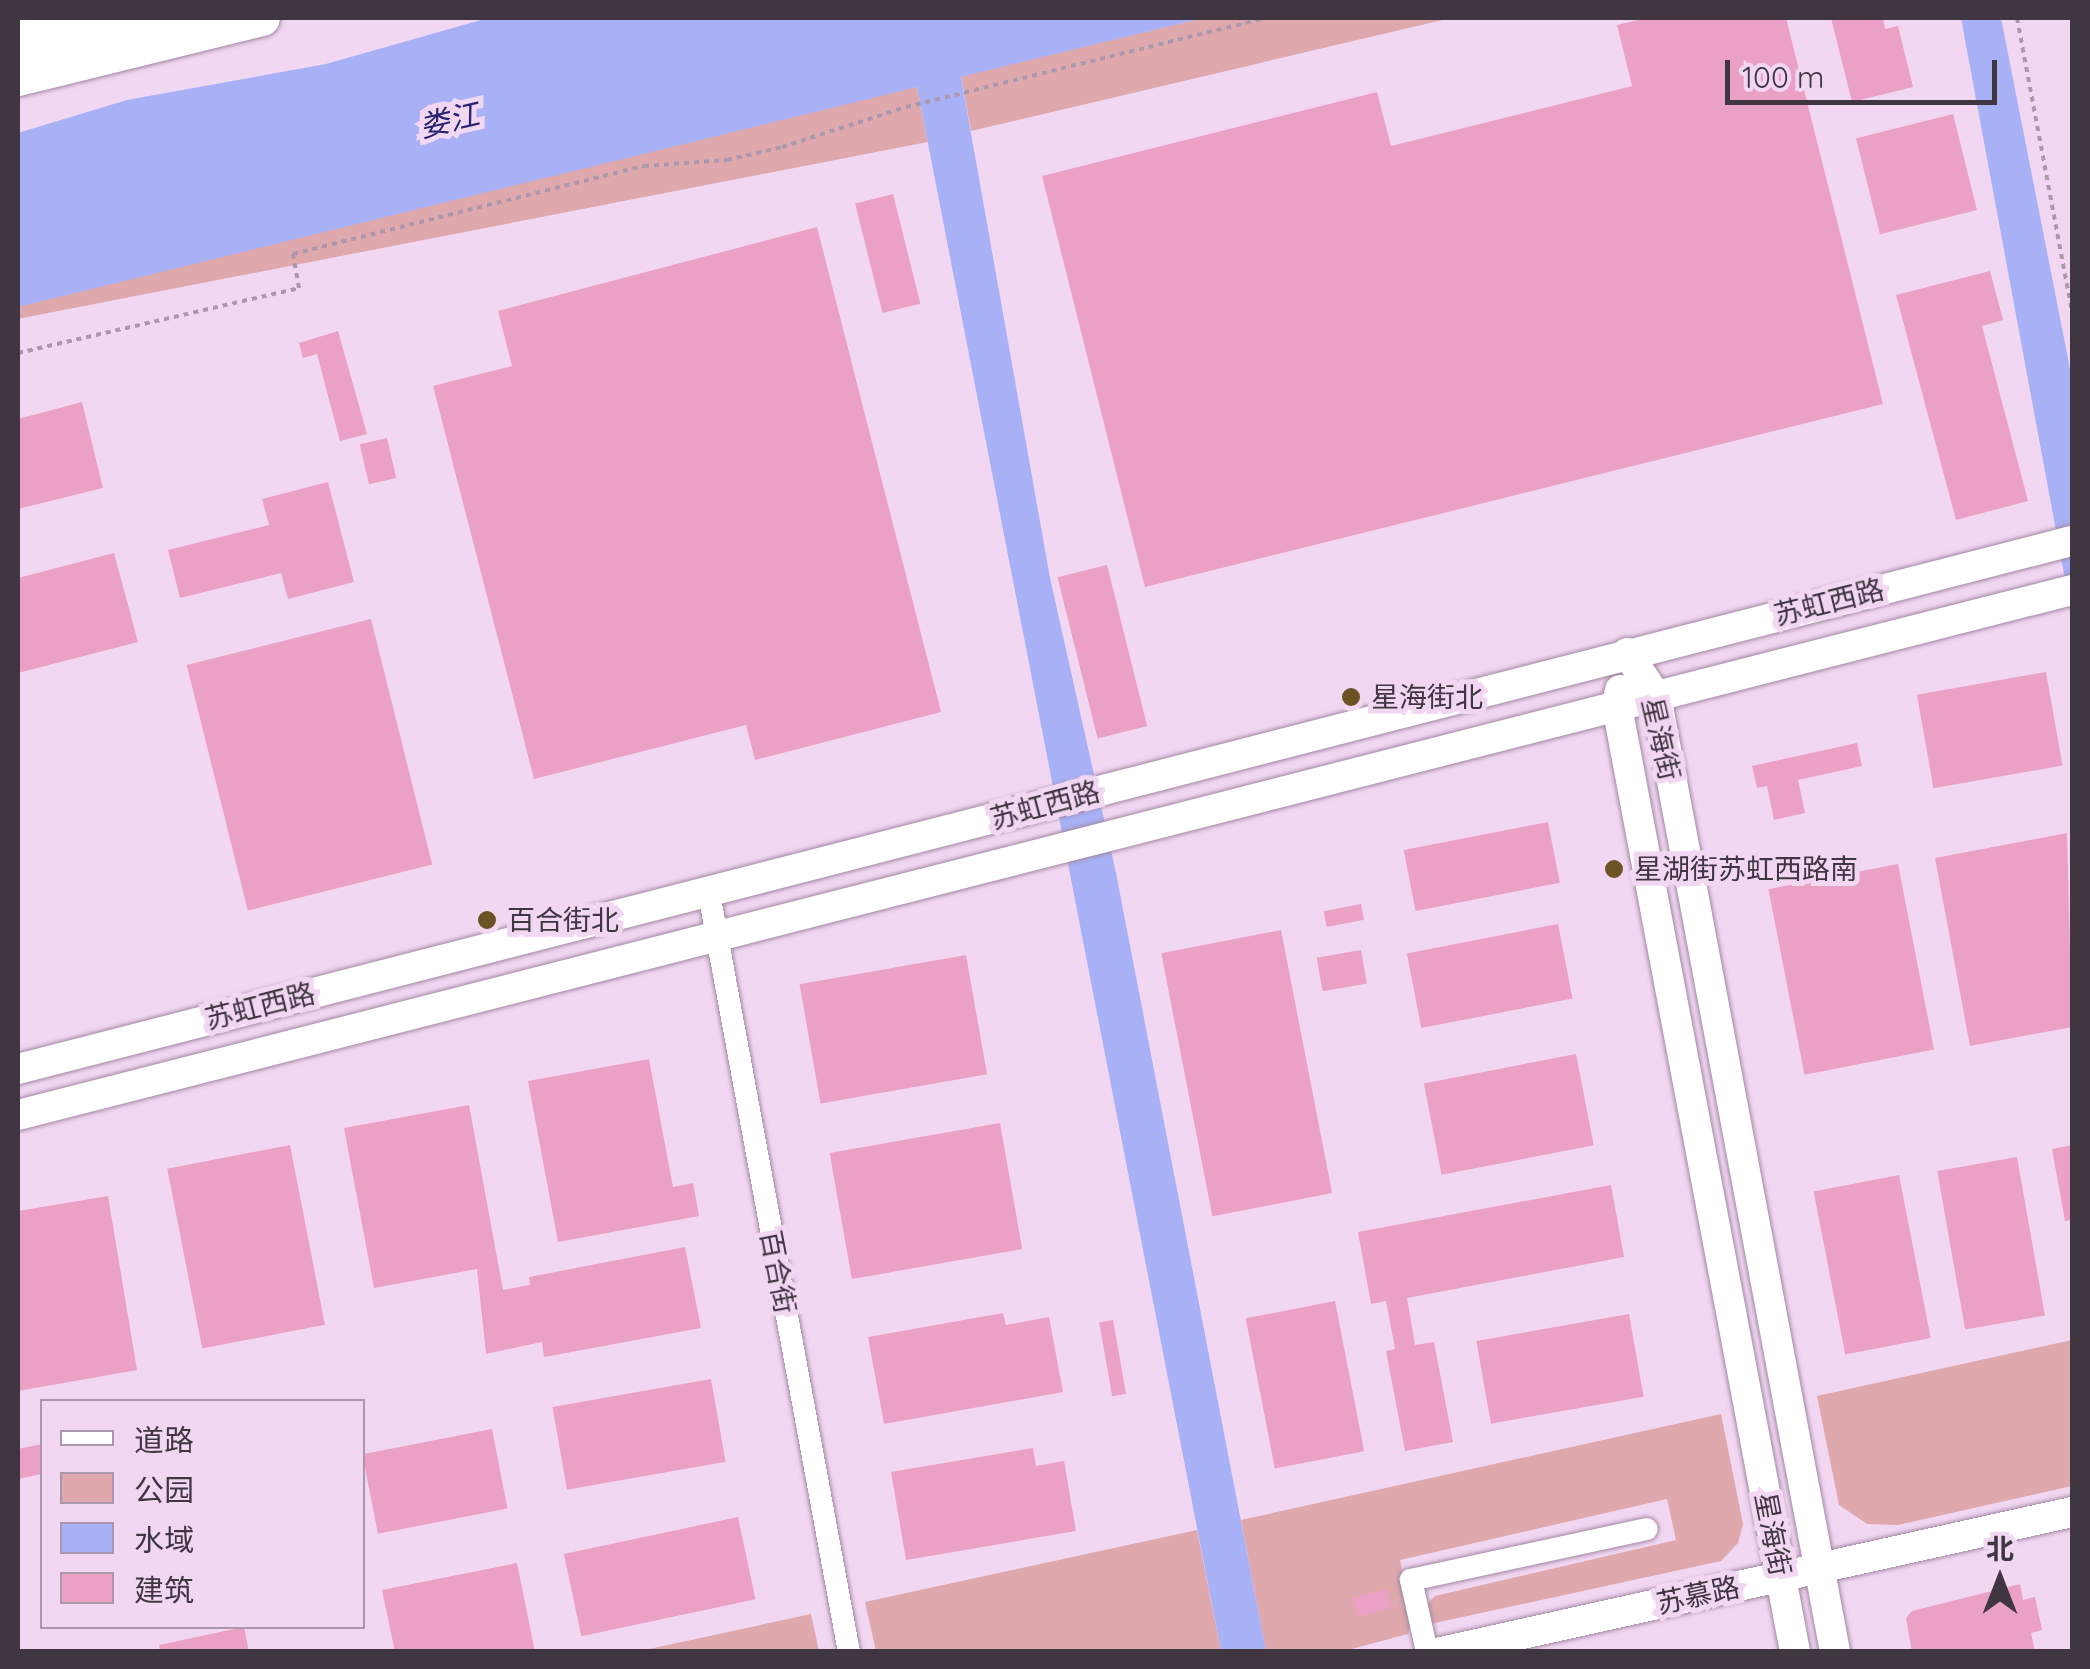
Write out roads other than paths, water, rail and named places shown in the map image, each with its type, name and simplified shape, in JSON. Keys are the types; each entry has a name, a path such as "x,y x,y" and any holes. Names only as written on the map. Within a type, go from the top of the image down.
{"highway":[{"path":"18,36 97,18"},
{"path":"18,78 262,18"},
{"path":"18,91 124,53"}],"main road":[{"path":"18,56 182,18"},
{"name":"苏虹西路","path":"18,1069 1627,653 2064,544"},
{"name":"苏虹西路","path":"18,1116 2068,591"},
{"name":"星海街","path":"1627,653 1656,696 1835,1652"},
{"name":"星海街","path":"1627,653 1617,706 1795,1652"},
{"name":"苏慕路","path":"1440,1652 2072,1512"}],"street":[{"name":"百合街","path":"709,893 849,1652"},
{"path":"1427,1652 1412,1580 1647,1529"}],"water":[{"name":"娄江","path":"488,18 1203,18 961,77 1050,578 1116,873 1266,1651 1221,1651 917,87 18,307 18,133 127,100 326,64"},
{"path":"1961,18 2001,18 2072,379 2072,617"}],"place":[{"name":"星海街北","path":"1351,697"},
{"name":"星湖街苏虹西路南","path":"1614,869"},
{"name":"百合街北","path":"487,920"}]}
